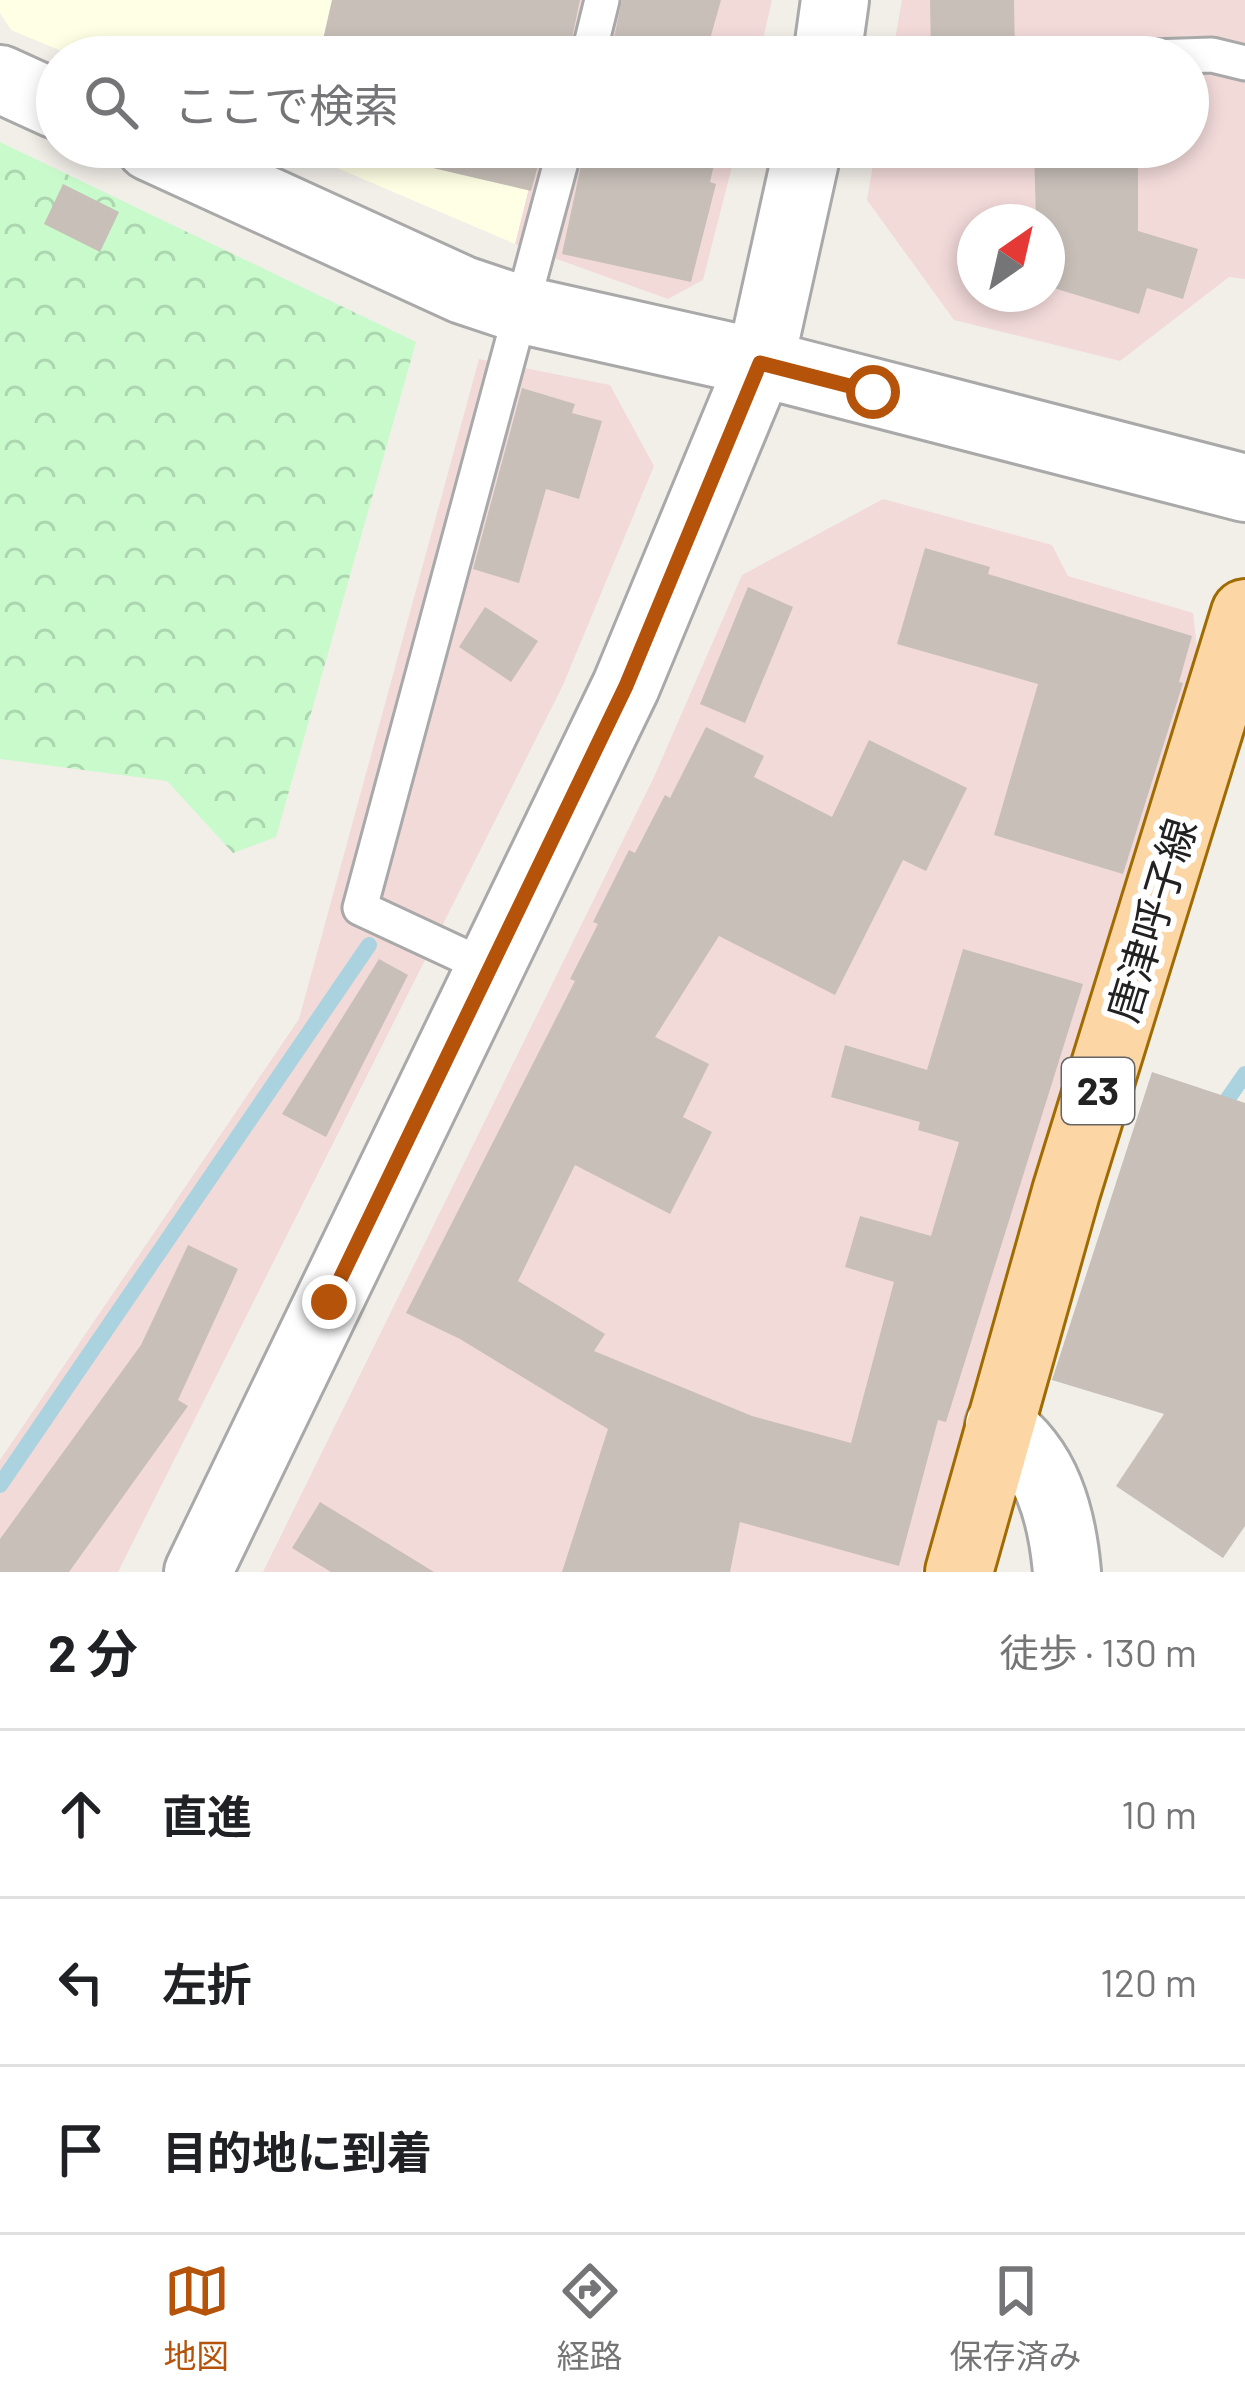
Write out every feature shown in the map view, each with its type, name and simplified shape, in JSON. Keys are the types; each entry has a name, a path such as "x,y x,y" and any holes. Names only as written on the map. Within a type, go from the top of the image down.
{"main road":[{"name":"唐津呼子線","path":"959,1572 999,1425 1245,613"}],"street":[{"path":"830,36 835,0"},
{"path":"0,79 36,95"},
{"path":"196,168 463,290 524,310 760,363 1245,488"},
{"path":"198,1572 626,686 760,363 803,168"},
{"path":"999,1425 1027,1445 1062,1521 1067,1572"}],"lane":[{"path":"593,36 602,0"},
{"path":"1209,55 1245,63"},
{"path":"491,969 360,908 560,168"}],"shaded area":[{"path":"0,0 576,0 567,36 36,36 36,40 11,30 0,13"},
{"path":"576,0 772,0 764,36 567,36"},
{"path":"902,0 1245,0 1245,279 1229,277 1120,361 954,320 867,200 872,168 1209,168 1209,36 896,36"},
{"path":"337,168 534,168 515,244"},
{"path":"534,168 732,168 703,280 668,299 515,244"},
{"path":"479,359 610,385 654,466 563,685 118,1572 0,1572 0,1460 299,1019"},
{"path":"883,499 1052,545 1068,576 1193,613 1199,666 921,1572 263,1572 654,777 742,575"}],"green space":[{"path":"0,142 36,159 36,168 54,168 416,342 276,837 233,853 167,781 0,759"}],"building":[{"path":"332,0 580,0 572,36 324,36"},
{"path":"622,0 721,0 711,36 614,36"},
{"path":"930,0 1014,0 1015,36 931,36"},
{"path":"433,168 537,168 531,191"},
{"path":"580,168 713,168 710,182 716,184 691,282 562,254"},
{"path":"1035,168 1138,168 1138,231 1198,249 1183,299 1147,288 1139,314 1065,291 1065,204 1036,204"},
{"path":"63,184 119,212 100,252 44,224"},
{"path":"522,388 575,404 572,413 602,421 579,499 546,489 519,583 473,569"},
{"path":"925,548 990,567 988,574 1192,636 1179,682 1183,683 1123,874 994,835 1038,684 897,644"},
{"path":"748,587 793,607 745,723 700,704"},
{"path":"485,607 538,641 511,682 459,647"},
{"path":"706,727 764,756 754,777 832,817 869,740 967,788 926,871 903,860 835,995 719,936 655,1037 709,1064 683,1117 712,1132 670,1214 575,1165 518,1281 605,1334 594,1351 752,1416 851,1443 894,1282 845,1267 860,1216 931,1236 959,1142 918,1130 920,1122 831,1097 845,1045 927,1070 963,949 1083,984 946,1422 938,1420 899,1566 740,1522 730,1572 562,1572 608,1429 460,1339 406,1313 575,981 570,979 598,924 593,922 629,850 635,853 665,795 670,798"},
{"path":"379,959 408,975 326,1137 282,1114"},
{"path":"1152,1072 1245,1103 1245,1526 1223,1558 1116,1486 1164,1414 1052,1380"},
{"path":"188,1245 238,1269 178,1400 188,1406 69,1572 0,1572 0,1539 141,1345"},
{"path":"320,1502 434,1572 331,1572 292,1548"}],"waterway":[{"path":"0,1485 369,945"},
{"path":"1218,1113 1245,1074"}],"route":[{"path":"329,1302 626,686 760,363 873,392"}]}
